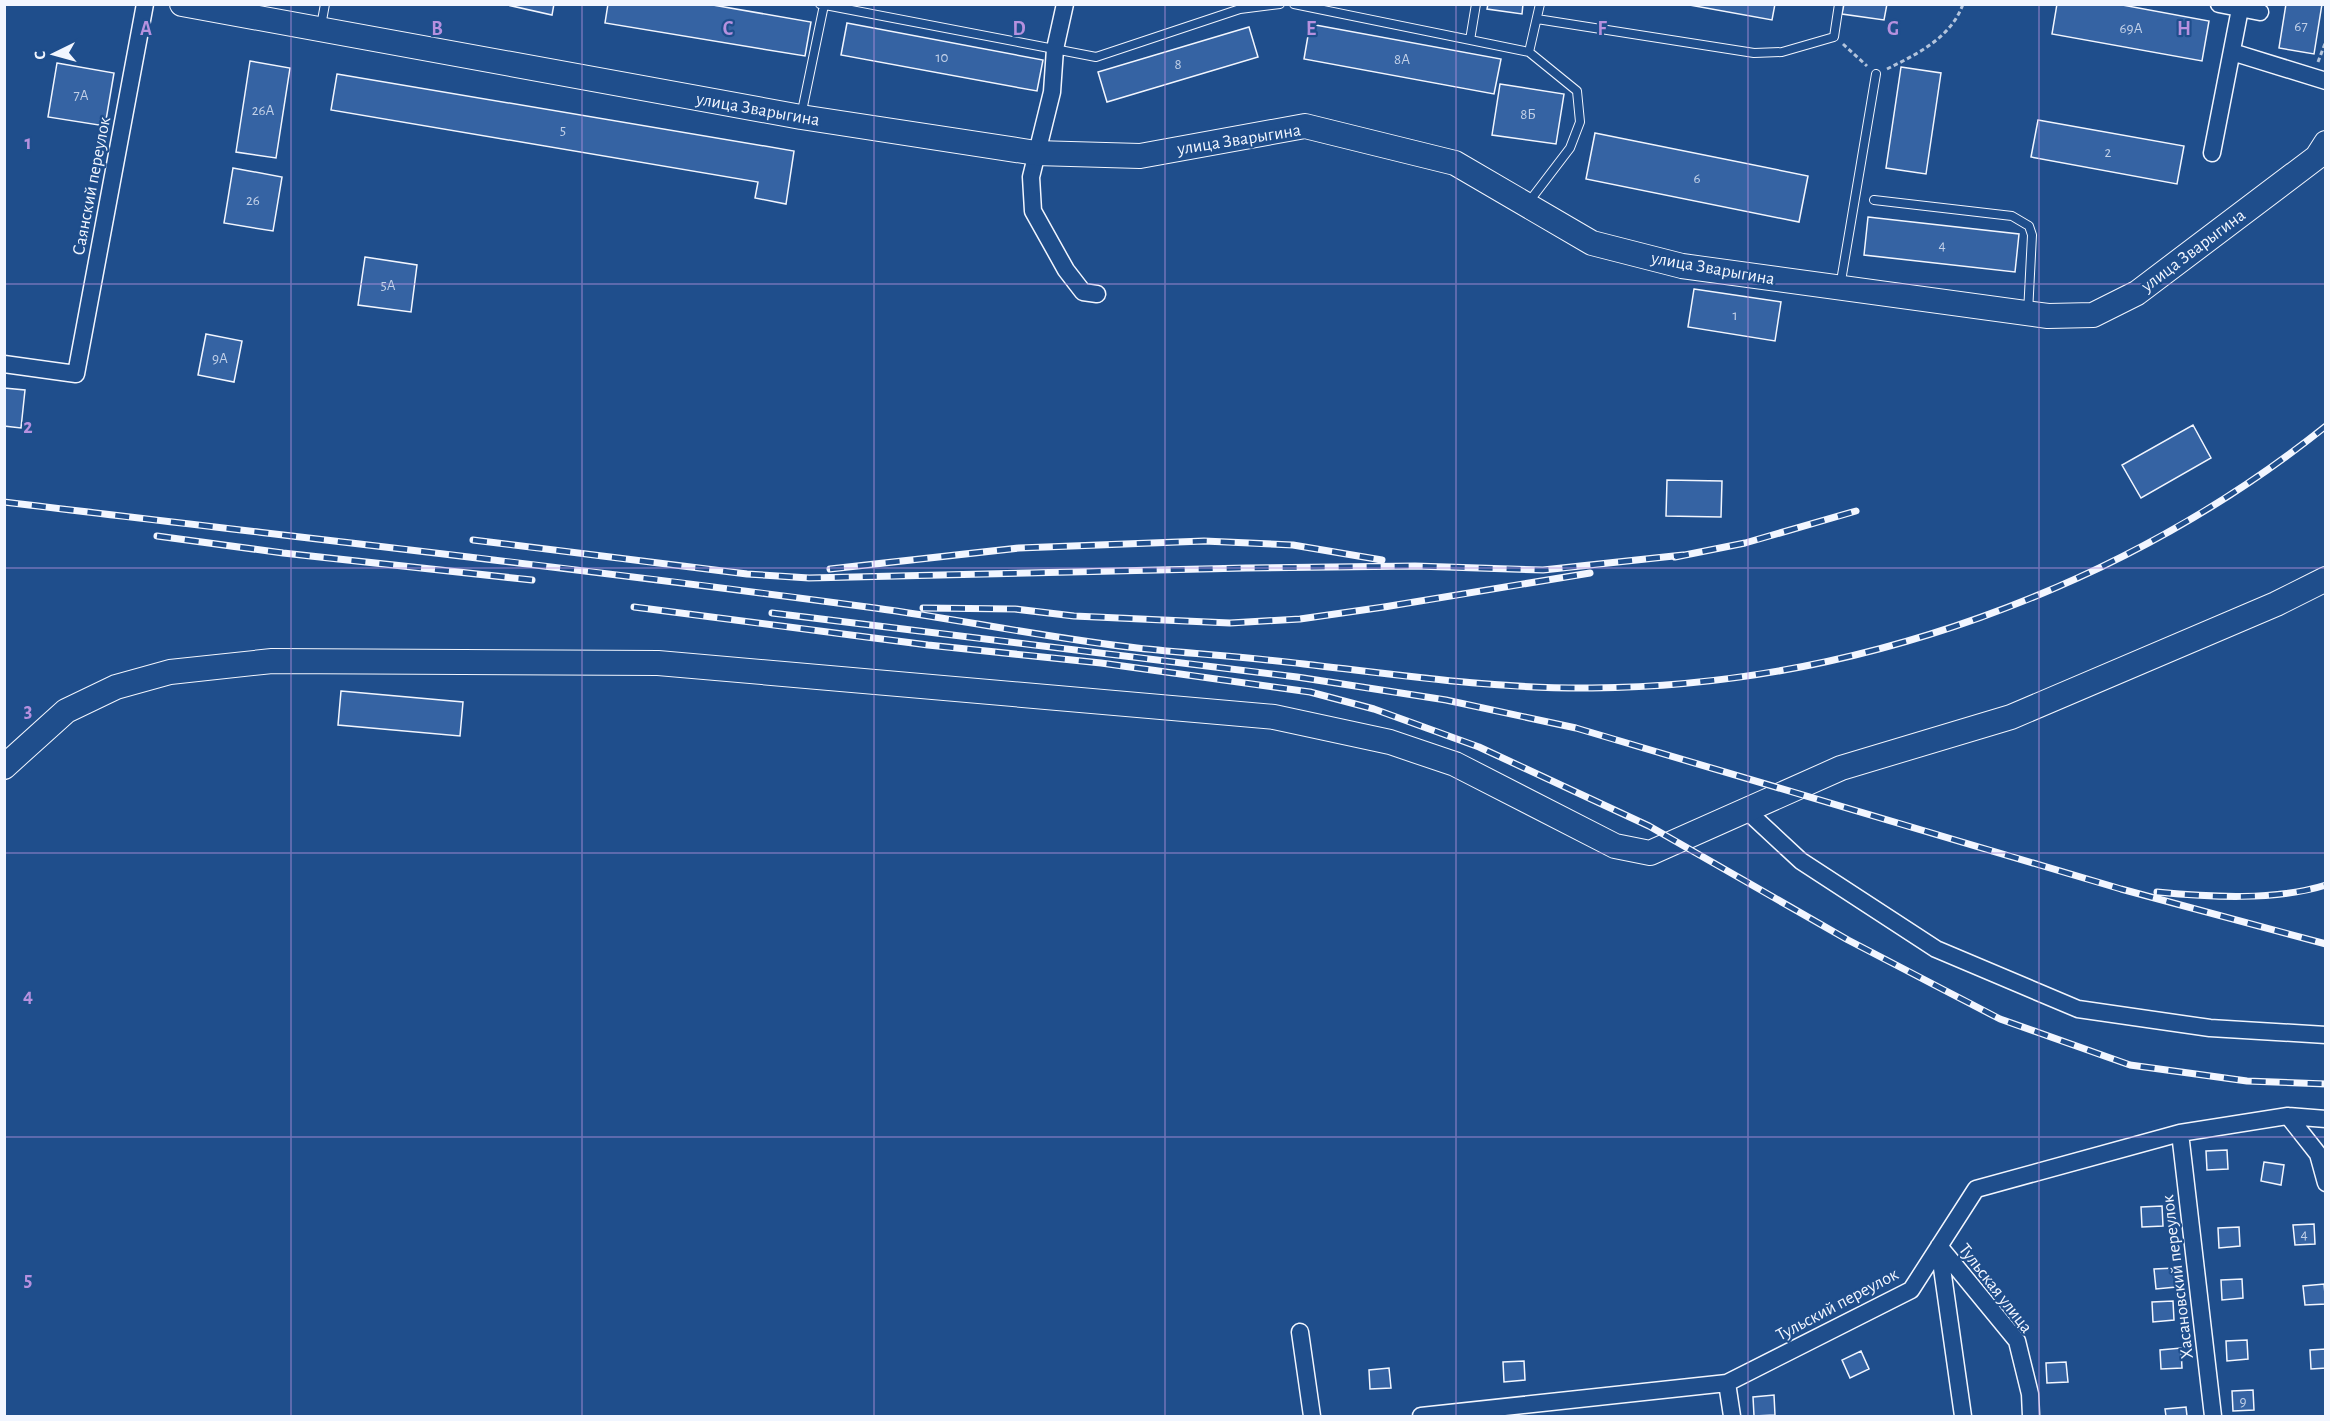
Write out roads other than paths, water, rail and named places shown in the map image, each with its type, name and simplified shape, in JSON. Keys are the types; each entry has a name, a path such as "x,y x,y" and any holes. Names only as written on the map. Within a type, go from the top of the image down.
{"street":[{"name":"Саянский переулок","path":"4,364 76,374 145,4"},
{"name":"улица Зварыгина","path":"182,4 801,117 1036,153 1140,156 1305,126 1455,163 1528,203 1592,243 1682,266 2028,313 2093,315 2137,293 2317,157 2325,143"},
{"path":"1065,4 1055,49 1052,92 1031,177 1033,211 1066,270 1083,292 1097,294"},
{"path":"2218,4 2240,9 2261,8"},
{"path":"2212,153 2240,9"},
{"path":"2232,52 2325,81"},
{"path":"4,767 66,711 116,687 170,672 272,661 658,663 1274,717 1390,742 1455,764 1615,846 1650,853 1841,768 2011,717 2276,604 2325,579"},
{"path":"1746,810 1801,861 1936,949 2078,1009 2210,1028 2325,1035"},
{"path":"2288,1116 2318,1154 2325,1183"},
{"name":"Тульский переулок","path":"1421,1416 1727,1383 1911,1290 1976,1189 2180,1133 2288,1116 2325,1119"},
{"name":"Хасановский переулок","path":"2180,1133 2213,1416"},
{"name":"Тульская улица","path":"1939,1246 1963,1416"},
{"name":"Тульская улица","path":"1939,1246 2017,1341 2030,1394 2031,1416"},
{"path":"1300,1332 1312,1416"},
{"path":"1727,1383 1732,1416"}],"lane":[{"path":"321,30 326,4"},
{"path":"801,117 822,5 1096,57 1240,9 1280,4"},
{"path":"1294,4 1529,52 1577,91 1580,122 1570,148 1528,203"},
{"path":"1470,40 1476,4"},
{"path":"1529,52 1540,4"},
{"path":"1537,19 1754,53 1782,52 1834,36 1839,4"},
{"path":"1840,287 1876,74"},
{"path":"1874,200 2012,216 2029,226 2032,235 2028,313"}],"railway":[{"path":"4,502 767,594 1137,648 1263,659 1484,684 1592,688 1690,683 1788,669 1885,647 1980,617 2073,580 2162,535 2247,484 2326,426"},
{"path":"1675,557 1745,543 1856,511"},
{"path":"157,536 283,553 532,580"},
{"path":"473,540 747,574 809,578 1415,566 1543,570 1683,555"},
{"path":"830,569 1019,548 1204,541 1293,545 1382,560"},
{"path":"923,608 1015,609 1074,616 1230,623 1300,619 1590,573"},
{"path":"634,607 928,645 1101,663 1310,692 1374,709 1479,747 1649,826 1848,940 2000,1019 2130,1065 2247,1081 2326,1084"},
{"path":"772,613 1297,677 1446,700 1576,728 2121,889 2326,944"},
{"path":"2157,892 2264,896 2326,885"}]}
